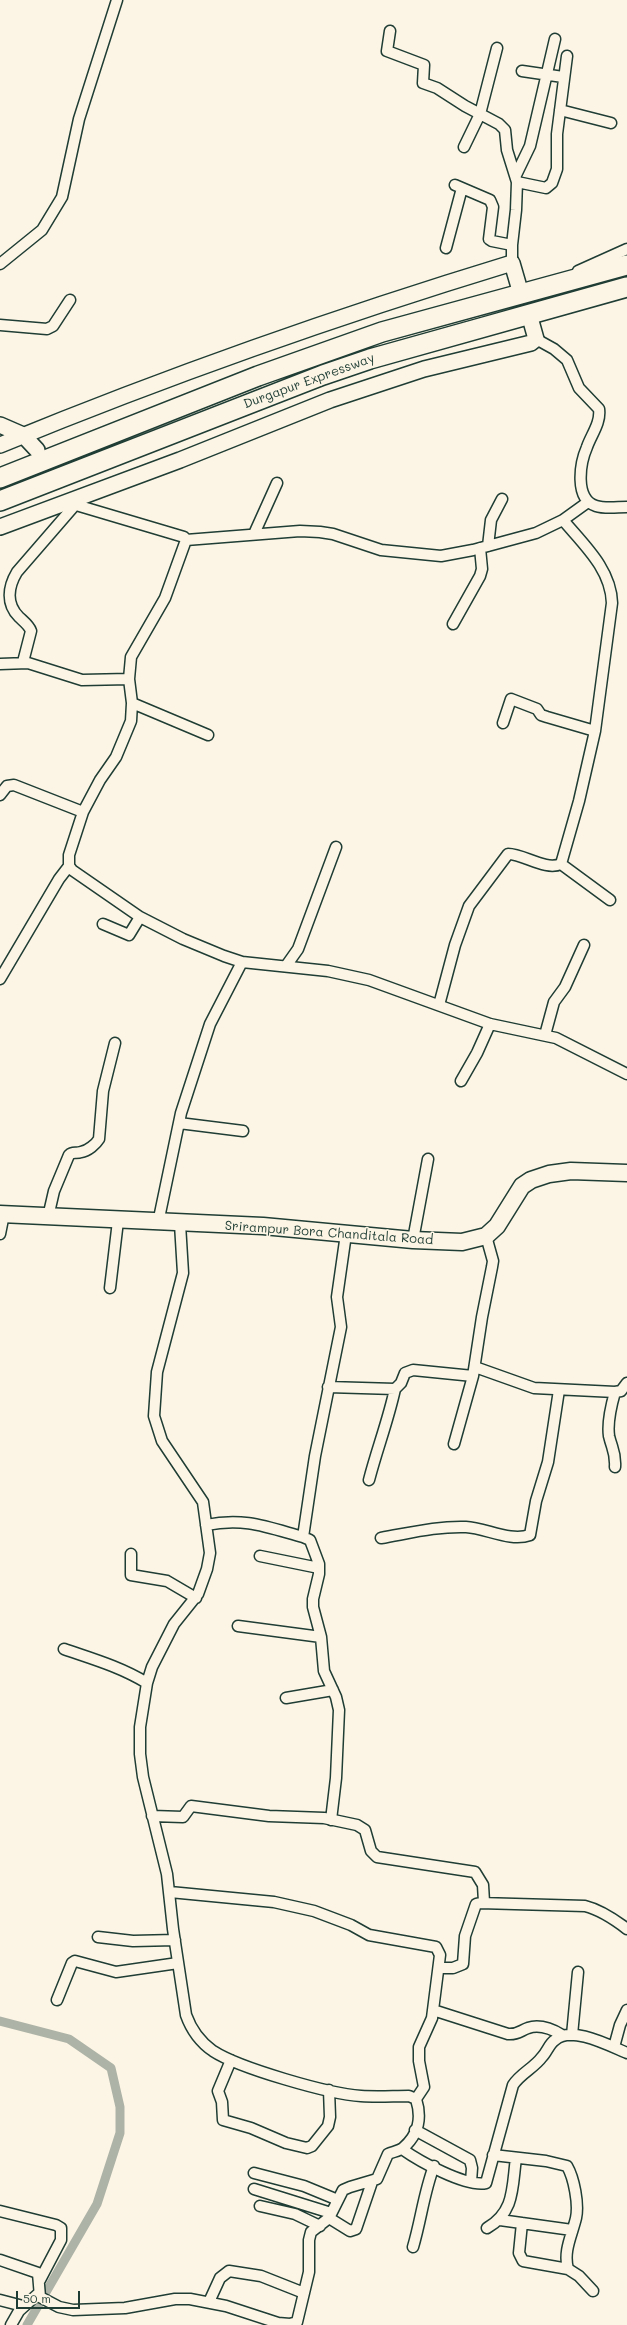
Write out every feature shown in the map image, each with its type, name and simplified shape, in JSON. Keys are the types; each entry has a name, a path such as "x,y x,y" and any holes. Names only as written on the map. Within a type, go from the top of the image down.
{"highway":[{"name":"Durgapur Expressway","path":"0,478 322,352 382,332 627,265"},
{"name":"Durgapur Expressway","path":"0,501 323,375 370,359 627,287"}],"main road":[{"path":"486,1236 496,1226 522,1186 531,1180 549,1174 571,1171 627,1174"},
{"name":"Srirampur Bora Chanditala Road","path":"2,1214 158,1223 263,1226 412,1240 462,1242 486,1236"}],"street":[{"path":"0,264 38,234 60,201 77,124 117,0"},
{"path":"390,31 387,51 424,65 423,83 437,88 499,124 505,130 508,150 516,179 516,210 512,245 512,263 521,294"},
{"path":"516,179 530,146 555,39"},
{"path":"464,146 480,114 497,48"},
{"path":"516,179 546,188 552,183 557,169 560,110 563,77 567,56"},
{"path":"522,71 563,77"},
{"path":"560,110 611,123"},
{"path":"446,248 458,187 492,202 490,240 512,245"},
{"path":"544,287 627,249"},
{"path":"0,445 227,356 336,318 512,263"},
{"path":"591,296 627,290"},
{"path":"0,325 46,329 53,326 70,300"},
{"path":"529,314 536,339 554,349 567,360 579,388 599,409 598,422 583,459 581,481 584,496 588,502 602,507 627,506"},
{"path":"0,527 70,504 330,400 424,369 531,343 536,339"},
{"path":"0,425 24,435 37,450"},
{"path":"254,534 277,483"},
{"path":"58,488 70,504 184,537 186,540 254,534 320,532 333,534 381,550 410,555 441,556 484,547 536,533 563,520 588,502"},
{"path":"453,624 480,576 484,547 491,520 502,499"},
{"path":"23,662 31,631 14,610 9,596 11,584 16,572 70,504"},
{"path":"561,864 579,801 595,731 612,603 612,590 608,577 563,520"},
{"path":"0,980 57,883 69,866 69,855 83,812 120,749 131,721 132,703 128,679 130,657 165,598 186,540"},
{"path":"0,664 23,662 82,680 128,679"},
{"path":"503,723 511,699 537,709 541,715 547,718 595,731"},
{"path":"132,703 208,735"},
{"path":"0,795 7,786 14,786 83,812"},
{"path":"286,966 298,949 336,847"},
{"path":"439,1005 455,945 469,906 493,876 506,856 515,854 544,864 561,864 610,900"},
{"path":"69,866 76,874 140,918 189,942 242,962 328,971 369,980 490,1024 545,1035 572,1044 627,1074"},
{"path":"103,924 129,935 140,918"},
{"path":"545,1035 552,1008 565,987 584,944"},
{"path":"158,1223 178,1123 210,1024 242,962"},
{"path":"461,1081 477,1053 490,1024"},
{"path":"48,1217 54,1191 69,1155 72,1152 83,1152 96,1143 99,1139 103,1091 115,1043"},
{"path":"178,1123 243,1131"},
{"path":"412,1240 428,1160"},
{"path":"0,1234 2,1214"},
{"path":"110,1288 118,1221"},
{"path":"180,1224 183,1273 157,1372 154,1416 162,1441 203,1502 210,1554 203,1582 196,1598 174,1624 152,1667 147,1683 140,1726 140,1754 142,1777 167,1874 186,2015 191,2027 213,2051 231,2060 329,2090 360,2096 409,2096 416,2099"},
{"path":"303,1536 315,1456 341,1327 337,1297 346,1234"},
{"path":"454,1444 474,1372 482,1317 493,1261 486,1236"},
{"path":"369,1480 376,1449 388,1422 394,1389 400,1383 405,1373 409,1370 474,1372 534,1388 559,1390 588,1389 615,1392 621,1391 627,1383"},
{"path":"328,1387 394,1389"},
{"path":"381,1538 427,1528 459,1527 500,1534 530,1535 536,1501 548,1462 559,1390"},
{"path":"615,1392 609,1422 609,1436 615,1449 615,1467"},
{"path":"206,1525 240,1521 303,1536 310,1540 315,1548 319,1568 313,1599 324,1671 333,1690 339,1710 340,1725 332,1820"},
{"path":"132,1554 132,1575 167,1581 196,1598"},
{"path":"260,1556 319,1568"},
{"path":"238,1626 320,1637"},
{"path":"64,1649 107,1663 128,1672 147,1683"},
{"path":"286,1698 333,1690"},
{"path":"152,1816 183,1817 192,1806 269,1816 332,1820 362,1827 371,1851 377,1856 475,1872 483,1885 484,1902"},
{"path":"40,2295 59,2307 73,2310 125,2308 175,2299 209,2302 256,2317 295,2324 309,2272 309,2240 311,2232 320,2226 330,2215 344,2190 350,2186 372,2182 377,2179 388,2154 402,2149 420,2120 416,2099 424,2087 419,2061 419,2047 433,2010 439,1950 436,1947 369,1935 351,1925 314,1911 260,1900 170,1892"},
{"path":"438,1968 453,1968 463,1964 465,1936 476,1904 484,1902 584,1906 594,1908 616,1920 627,1929"},
{"path":"98,1937 133,1940 175,1940"},
{"path":"57,2000 72,1963 75,1961 116,1972 178,1963"},
{"path":"567,2035 578,1972"},
{"path":"433,2010 464,2018 508,2034 515,2035 535,2027 554,2030 567,2035 593,2039 627,2053"},
{"path":"614,2047 625,2017"},
{"path":"402,2149 434,2166 478,2185 486,2183 513,2085 518,2078 542,2058 554,2040 567,2035"},
{"path":"231,2060 218,2091 222,2102 223,2120 251,2128 286,2143 307,2148 312,2146 328,2126 330,2117 329,2090"},
{"path":"415,2130 470,2160 472,2168 471,2182"},
{"path":"493,2155 567,2166 576,2205 576,2218 567,2250 568,2269"},
{"path":"487,2228 500,2220 508,2207 516,2158"},
{"path":"413,2247 421,2221 428,2182 434,2166"},
{"path":"254,2173 304,2186 338,2200"},
{"path":"254,2189 330,2215 350,2231 356,2229 372,2182"},
{"path":"260,2206 295,2214 320,2226"},
{"path":"0,2211 56,2224 61,2228 61,2240 40,2280"},
{"path":"500,2220 572,2230"},
{"path":"522,2223 519,2253 523,2262 568,2269 579,2276 593,2291"},
{"path":"0,2260 38,2273 40,2280 40,2295"},
{"path":"209,2302 220,2278 229,2271 261,2276 304,2293"},
{"path":"11,2325 24,2306 40,2295"},
{"path":"0,2300 24,2306"}],"waterway":[{"path":"0,2021 69,2039 111,2068 120,2107 120,2133 97,2204 27,2325"}]}
